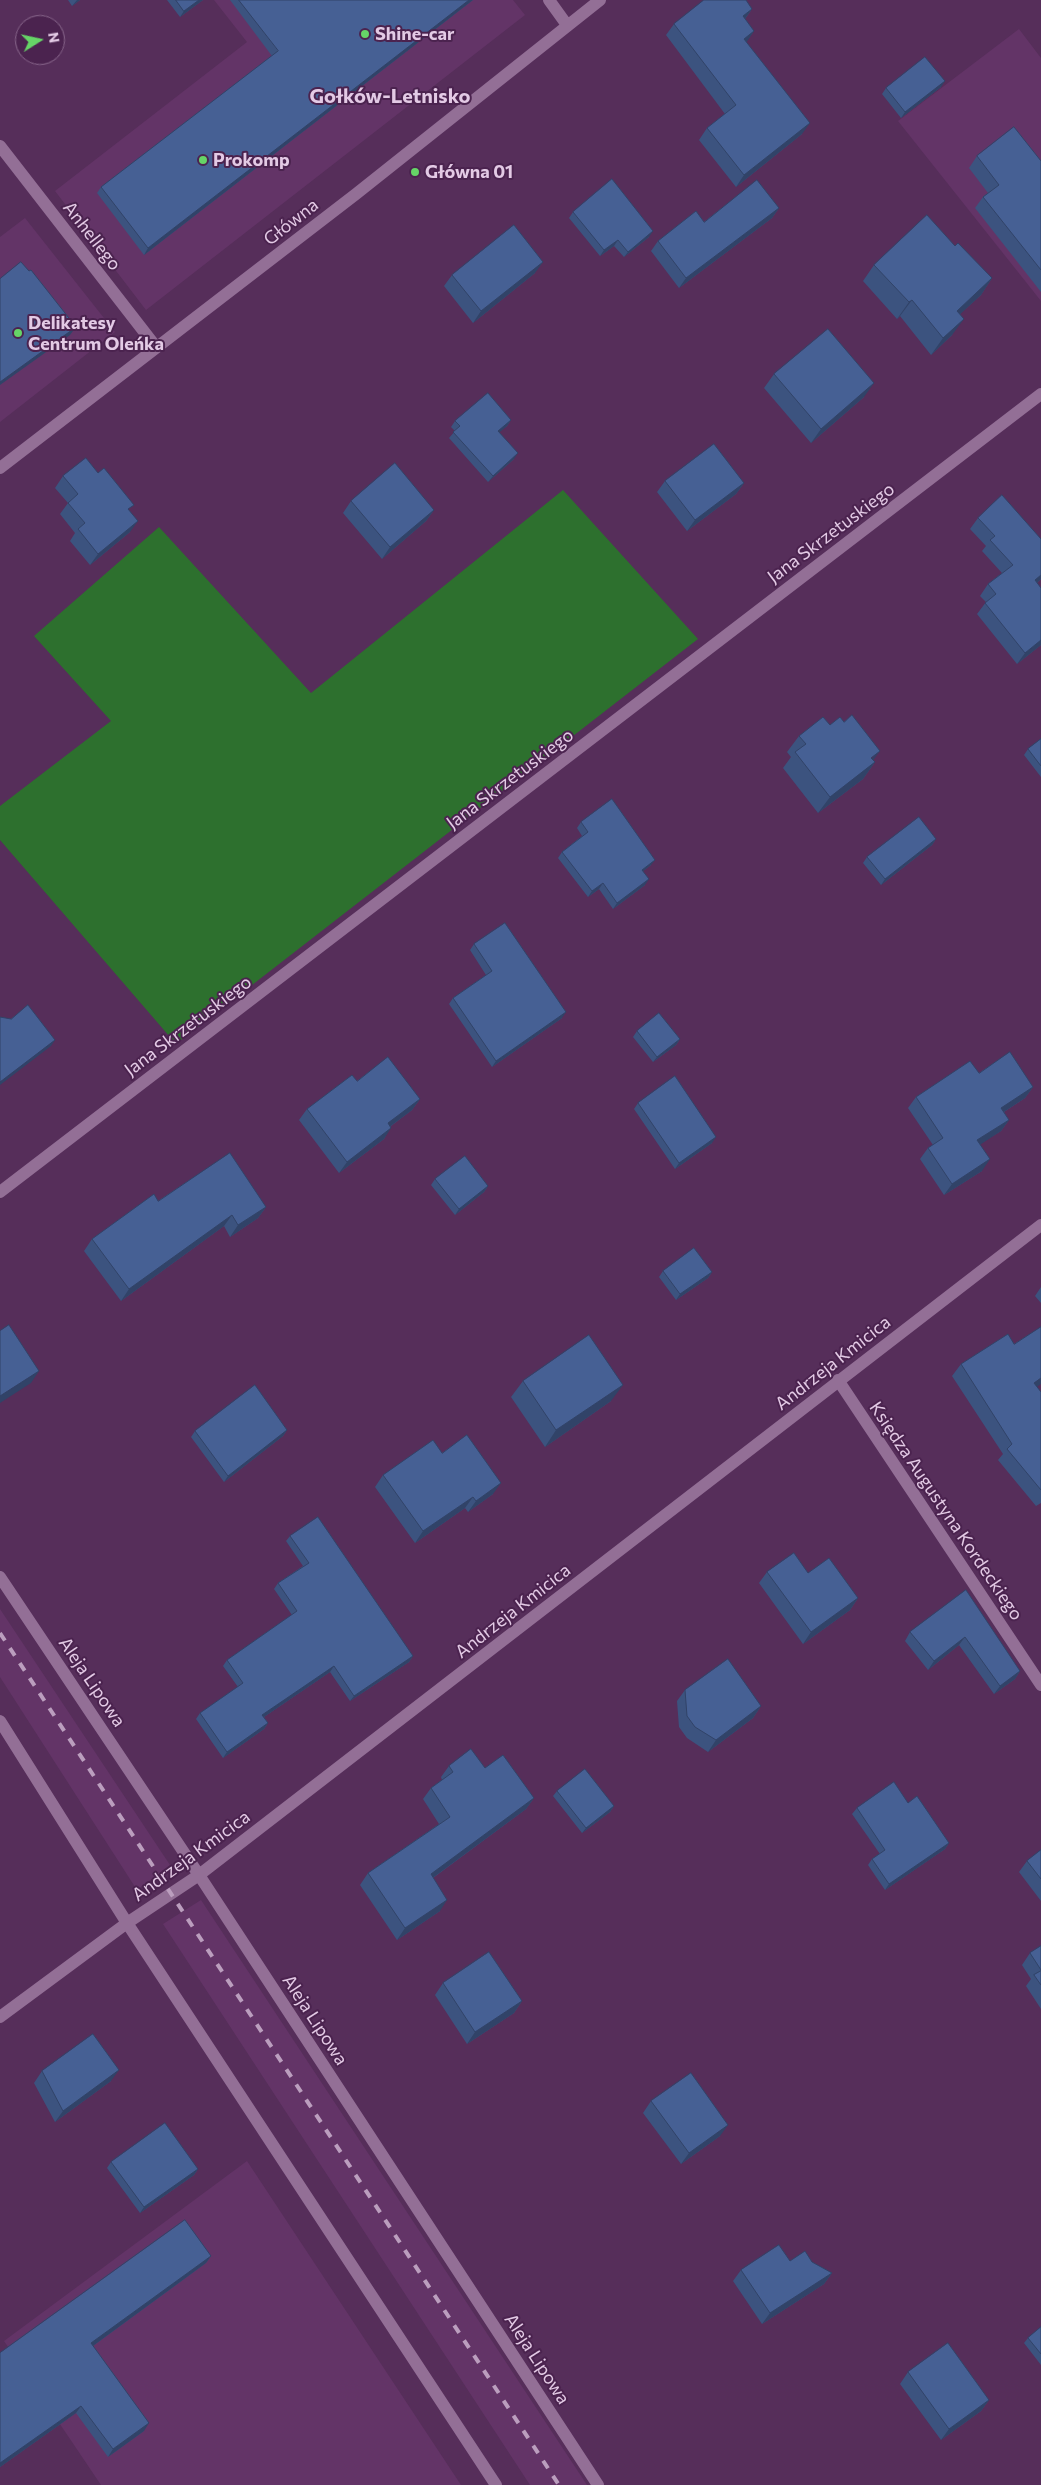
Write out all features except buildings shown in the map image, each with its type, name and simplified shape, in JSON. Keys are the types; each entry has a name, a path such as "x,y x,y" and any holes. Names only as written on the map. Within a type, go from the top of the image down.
{"street":[{"path":"548,0 568,25"},
{"name":"Główna","path":"0,468 391,166 600,0"},
{"name":"Anhellego","path":"0,146 156,347"},
{"name":"Jana Skrzetuskiego","path":"0,1192 1041,394"},
{"name":"Andrzeja Kmicica","path":"0,2016 127,1923 199,1875 1041,1225"},
{"name":"Księdza Augustyna Kordeckiego","path":"838,1380 1041,1685"},
{"name":"Aleja Lipowa","path":"0,1576 199,1875 598,2485"},
{"path":"0,1721 127,1923 496,2485"}],"shaded area":[{"path":"214,0 513,0 525,15 146,310 55,191 247,42"},
{"path":"1019,29 1041,58 1041,301 898,121"},
{"path":"25,218 115,332 0,422 0,237"},
{"path":"0,1609 170,1865 137,1890 0,1677"},
{"path":"201,1900 587,2485 530,2485 163,1924"},
{"path":"247,2161 461,2485 101,2485 4,2341"}],"green space":[{"path":"563,490 698,639 176,1044 0,840 0,806 111,721 34,636 159,527 311,693"}],"railway":[{"path":"0,1633 559,2485"}],"place":[{"name":"Shine-car","path":"365,34"},
{"name":"Prokomp","path":"203,160"},
{"name":"Główna 01","path":"415,172"},
{"name":"Delikatesy Centrum Oleńka","path":"18,333"}],"district":[{"name":"Gołków-Letnisko","path":"390,96"}]}
